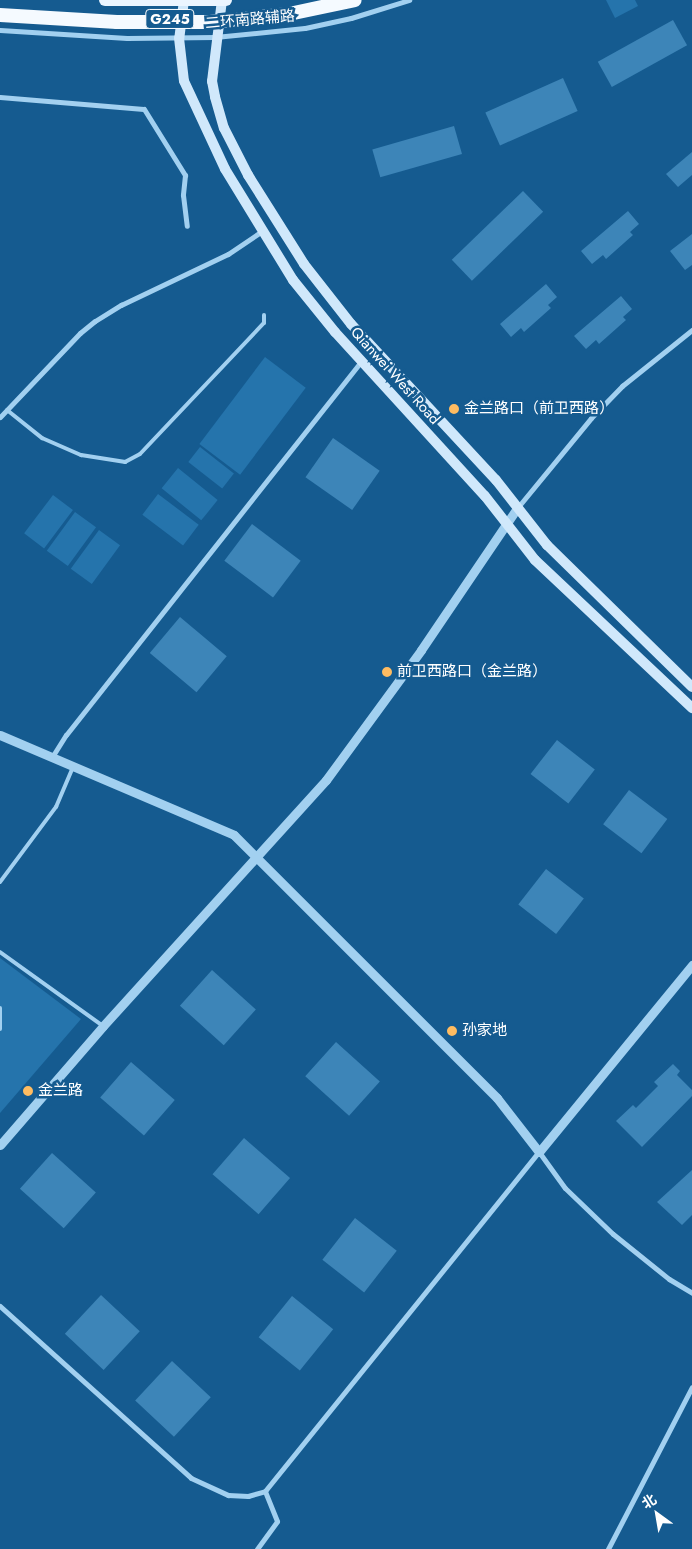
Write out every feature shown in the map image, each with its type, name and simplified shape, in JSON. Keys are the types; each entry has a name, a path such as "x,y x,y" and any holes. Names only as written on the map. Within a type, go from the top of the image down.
{"highway":[{"path":"0,15 117,22 210,22 289,14 355,0"}],"main road":[{"name":"G245","path":"105,0 226,0"},
{"name":"Qianwei West Road","path":"222,0 222,18 212,80 214,97 224,128 277,223 351,324 518,507 547,545 692,687"},
{"name":"G245","path":"0,11 182,19 222,18 338,0"},
{"name":"Qianwei West Road","path":"184,1 179,38 184,81 194,105 261,232 293,280 361,361 555,580 692,708"}],"street":[{"name":"二环南路辅路","path":"0,30 86,37 219,37 306,28 351,18 410,0"},
{"path":"0,97 144,109 186,175 183,195 187,226"},
{"path":"0,417 80,333 95,321 121,305 228,254 261,232"},
{"path":"0,1145 103,1026 326,780 421,650 506,523 590,418 622,386 692,330"},
{"path":"52,757 78,719 361,361"},
{"path":"0,735 223,828 256,858 497,1098 565,1188 613,1234 669,1279 692,1293"},
{"path":"0,1306 191,1478 228,1495 248,1496 265,1491 692,965"},
{"path":"608,1549 692,1387"},
{"path":"257,1549 277,1521 265,1491"}],"lane":[{"path":"7,410 42,438 81,455 124,462 140,454 264,323 264,316"},
{"path":"0,882 56,807 73,766"},
{"path":"0,952 103,1026"},
{"path":"0,1008 0,1029"}],"shaded area":[{"path":"606,0 635,0 638,6 615,18"},
{"path":"265,357 306,388 240,475 199,444"},
{"path":"200,447 234,473 222,488 188,462"},
{"path":"178,468 218,500 201,520 162,488"},
{"path":"158,494 199,525 183,545 142,515"},
{"path":"53,495 73,510 44,548 24,533"},
{"path":"75,512 96,527 68,566 47,551"},
{"path":"99,530 120,545 92,584 71,569"},
{"path":"0,958 81,1019 0,1113"}],"building":[{"path":"673,20 687,45 612,87 598,62"},
{"path":"563,78 578,111 500,145 485,113"},
{"path":"454,126 462,154 380,177 372,149"},
{"path":"692,152 692,175 678,187 666,174"},
{"path":"523,191 543,212 472,281 452,260"},
{"path":"628,211 639,224 630,232 633,235 606,259 603,255 592,264 581,251"},
{"path":"692,234 692,265 685,270 670,251"},
{"path":"546,284 557,297 548,305 551,308 524,332 521,328 511,337 500,324"},
{"path":"621,296 632,309 623,317 626,320 599,344 596,340 586,349 574,336"},
{"path":"333,438 380,471 352,510 305,477"},
{"path":"252,524 301,561 273,597 224,561"},
{"path":"180,617 227,656 197,692 150,653"},
{"path":"557,740 595,770 568,803 531,774"},
{"path":"629,790 667,819 641,853 603,824"},
{"path":"546,869 584,899 556,934 518,904"},
{"path":"212,970 256,1009 224,1045 180,1006"},
{"path":"336,1042 380,1081 349,1116 305,1076"},
{"path":"131,1062 175,1100 144,1136 100,1097"},
{"path":"673,1064 680,1071 677,1075 692,1090 692,1096 642,1147 616,1121 633,1105 636,1108 658,1086 654,1082"},
{"path":"244,1138 290,1178 259,1214 213,1174"},
{"path":"52,1153 96,1192 64,1228 20,1189"},
{"path":"692,1170 692,1215 682,1225 657,1202"},
{"path":"355,1218 397,1251 364,1292 322,1260"},
{"path":"101,1295 140,1331 104,1370 65,1334"},
{"path":"292,1296 333,1329 300,1371 259,1337"},
{"path":"172,1361 211,1397 174,1437 135,1400"}],"place":[{"name":"金兰路口（前卫西路）","path":"454,409"},
{"name":"前卫西路口（金兰路）","path":"387,672"},
{"name":"孙家地","path":"452,1031"},
{"name":"金兰路","path":"28,1091"}]}
